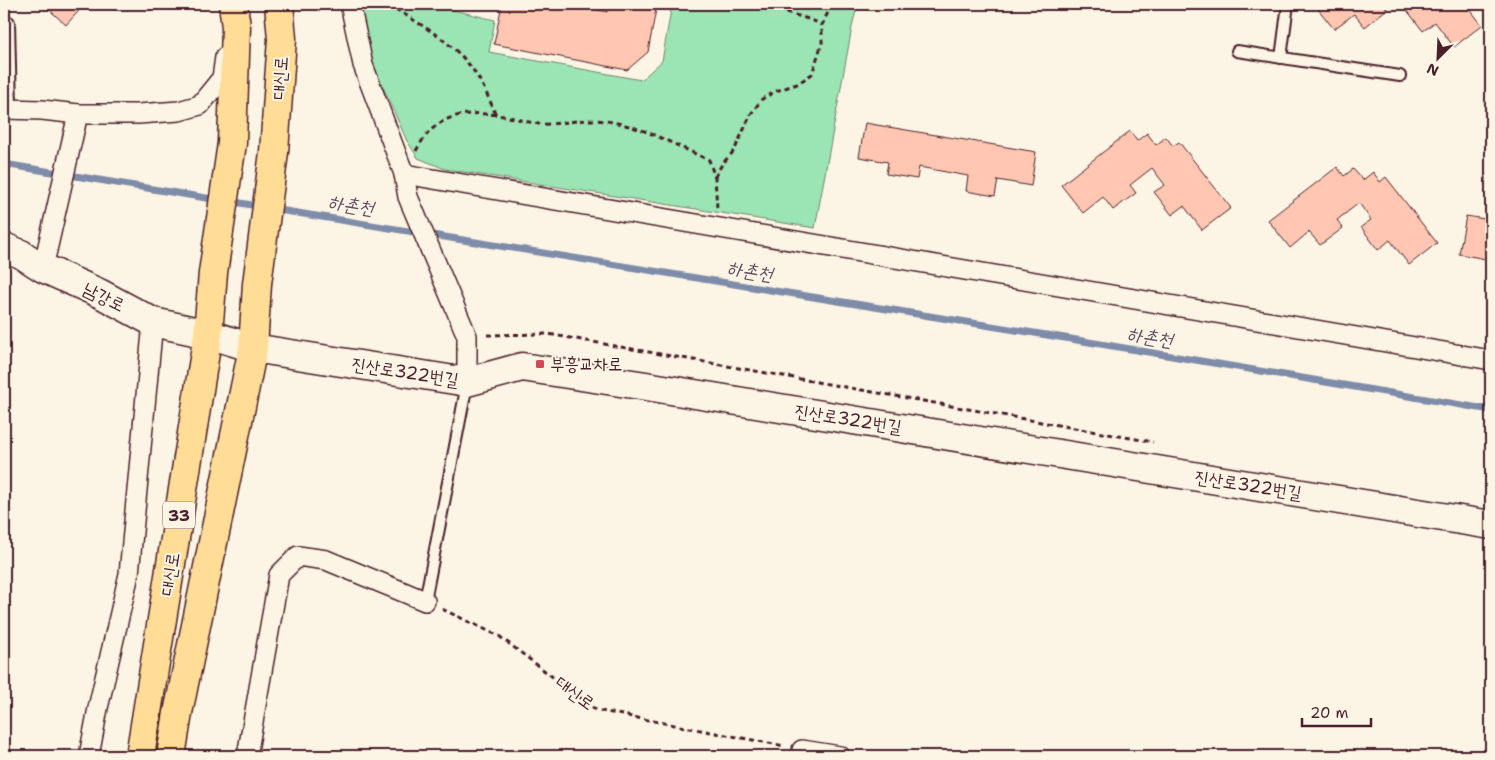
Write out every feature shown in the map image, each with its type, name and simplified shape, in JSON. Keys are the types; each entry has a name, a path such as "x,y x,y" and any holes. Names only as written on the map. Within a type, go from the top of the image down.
{"highway":[{"name":"대신로","path":"140,756 208,334 213,272 232,143 236,27 231,4"},
{"name":"대신로","path":"171,756 182,694 254,348 257,284 274,152 282,39 279,4"}],"street":[{"path":"6,108 78,114 158,114 179,112 200,104 222,78 231,4"},
{"path":"350,4 363,65 404,174 408,197 467,336 467,382"},
{"path":"43,268 78,114"},
{"path":"404,174 1491,360"},
{"name":"남강로","path":"4,247 22,254 43,268 101,294 153,322 208,334"},
{"path":"89,756 98,708 129,574 153,322"},
{"name":"진산로322번길","path":"208,334 254,348 467,382 522,367 1491,525"},
{"path":"247,756 279,576 298,556 326,560 425,601"},
{"path":"802,750 840,756"}],"lane":[{"path":"1281,58 1288,4"},
{"path":"6,108 9,22"},
{"path":"1237,51 1400,76"},
{"path":"425,601 467,382"}],"path":[{"path":"388,4 437,36 466,61 487,91 496,115"},
{"path":"770,4 784,12 814,20 822,25"},
{"path":"715,178 722,164 734,151 751,114 762,98 797,84 812,74 822,43 822,25 832,4"},
{"path":"404,174 422,140 440,122 463,113 496,115 541,124 592,120 630,126 709,160 715,178 718,228"},
{"path":"467,336 548,334 1157,442"},
{"name":"대신로","path":"425,601 499,636 596,710 802,750"}],"green space":[{"path":"360,4 428,4 495,20 489,52 641,80 662,61 672,4 858,4 853,22 815,228 445,169 418,158 407,141 371,60"}],"building":[{"path":"43,4 85,4 66,25"},
{"path":"502,4 556,4 571,7 572,4 595,4 594,9 607,12 609,4 657,4 648,52 627,70 494,44"},
{"path":"1314,4 1383,4 1387,9 1365,27 1354,14 1334,29"},
{"path":"1413,4 1466,4 1482,25 1454,47 1435,22 1423,31 1406,9"},
{"path":"865,123 1036,152 1031,186 998,180 995,196 966,191 968,176 919,167 917,179 886,174 888,162 859,157"},
{"path":"1130,131 1137,141 1147,133 1156,145 1166,137 1173,146 1179,142 1231,208 1202,230 1184,206 1172,215 1154,192 1165,185 1152,168 1130,185 1136,193 1113,210 1103,197 1083,213 1061,185"},
{"path":"1337,167 1344,176 1353,169 1363,180 1373,172 1380,182 1386,177 1437,243 1409,265 1390,240 1378,250 1361,227 1371,220 1359,203 1337,220 1343,228 1320,245 1309,232 1290,248 1268,220"},
{"path":"1466,216 1491,220 1491,260 1459,254"}],"waterway":[{"name":"하촌천","path":"4,164 218,200"},
{"name":"하촌천","path":"229,201 263,207"},
{"name":"하촌천","path":"273,209 1071,339 1491,410"}],"place":[{"name":"부흥교차로","path":"540,364"}]}
